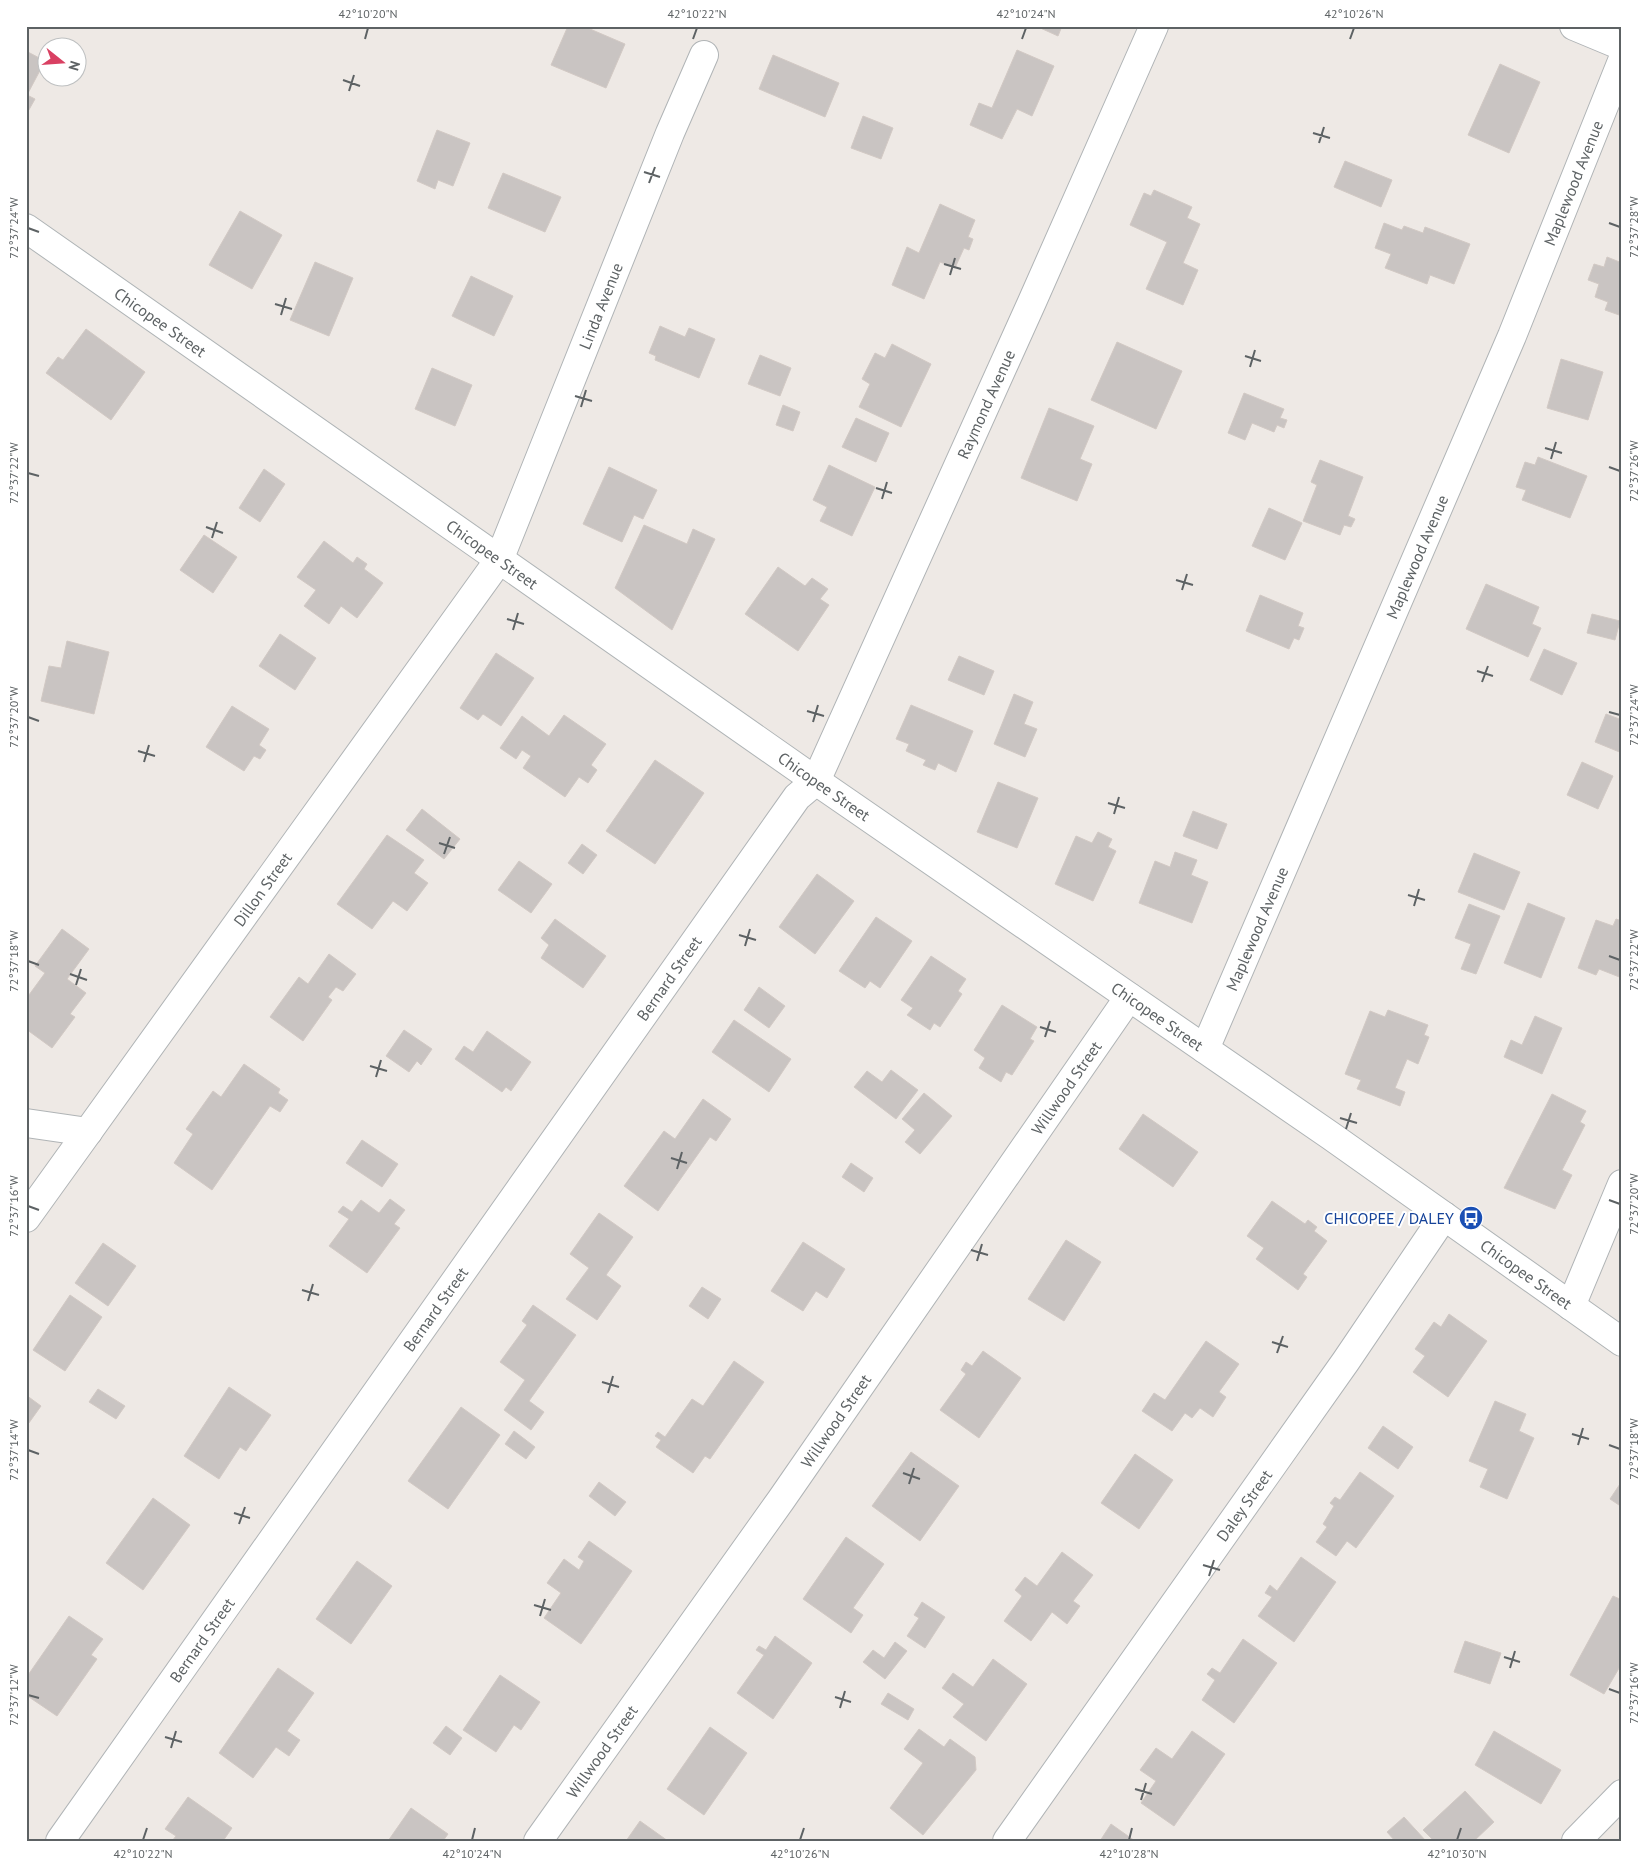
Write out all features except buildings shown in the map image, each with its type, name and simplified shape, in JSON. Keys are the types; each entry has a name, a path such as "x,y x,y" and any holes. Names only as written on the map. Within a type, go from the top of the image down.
{"street":[{"name":"Raymond Avenue","path":"816,781 1036,294 1154,26"},
{"path":"1574,26 1622,46"},
{"name":"Linda Avenue","path":"499,560 670,132 704,55"},
{"name":"Maplewood Avenue","path":"1205,1050 1512,336 1622,61"},
{"name":"Chicopee Street","path":"26,228 499,560 1444,1216 1622,1342"},
{"name":"Dillon Street","path":"26,1218 499,560"},
{"name":"Bernard Street","path":"60,1841 797,797 816,781"},
{"name":"Willwood Street","path":"538,1841 781,1500 1129,997"},
{"path":"26,1122 88,1132"},
{"path":"1571,1306 1622,1184"},
{"name":"Daley Street","path":"1007,1841 1346,1361 1444,1216"},
{"path":"1576,1841 1622,1794"}],"place":[{"name":"CHICOPEE / DALEY","path":"1471,1218"}]}
